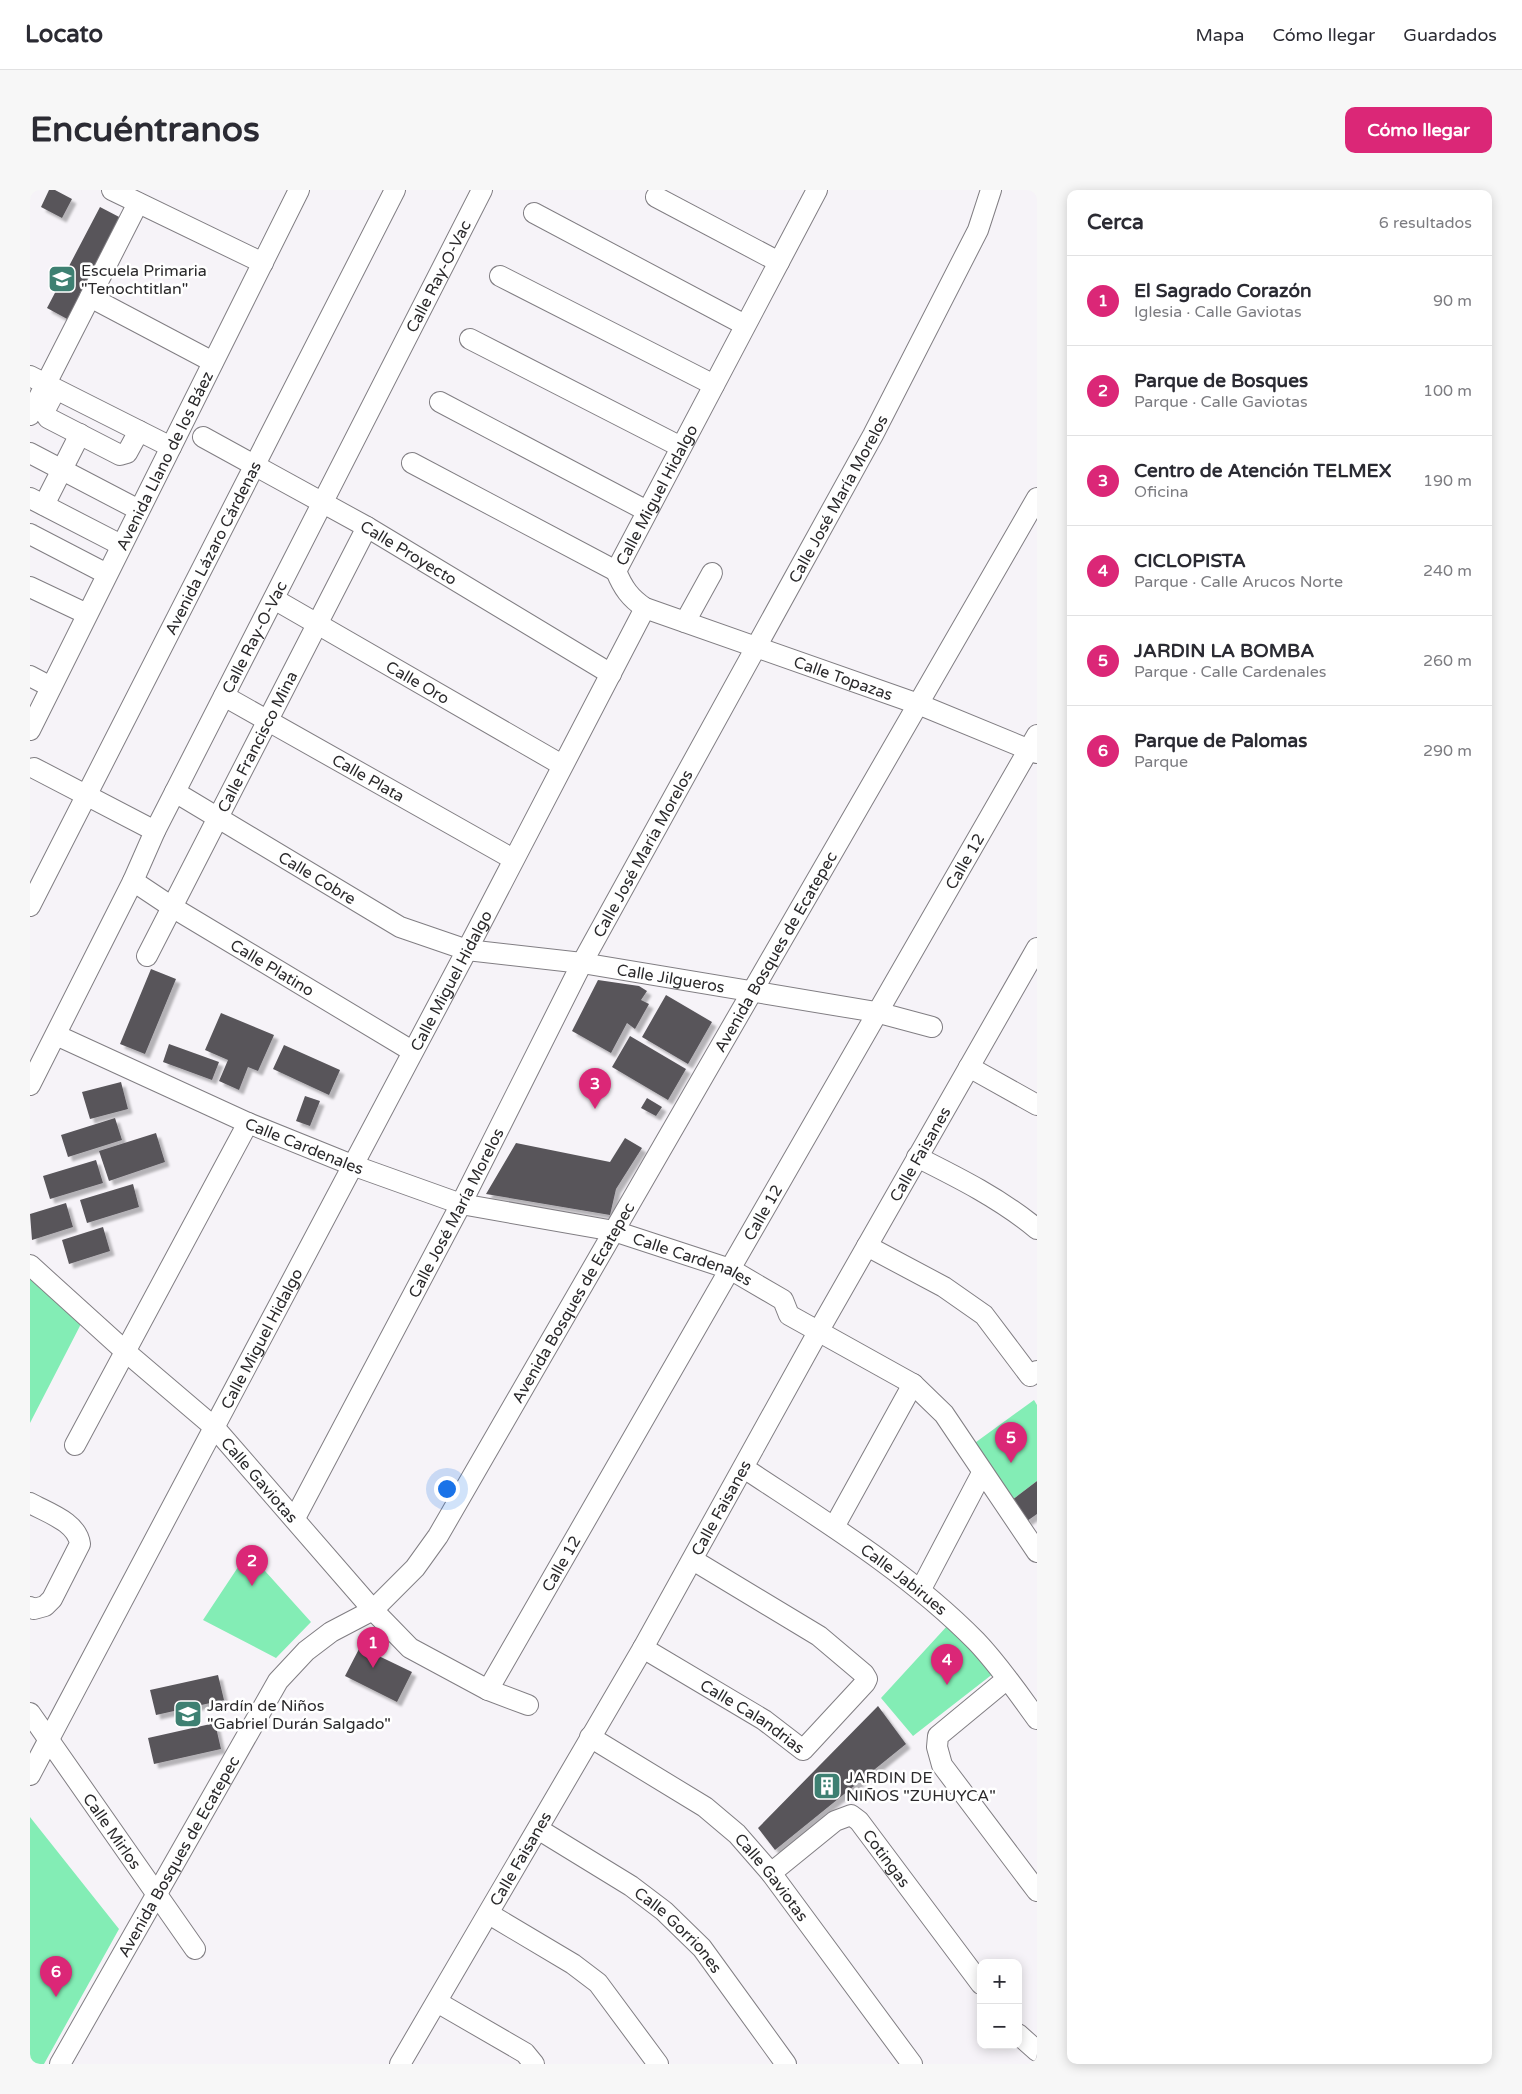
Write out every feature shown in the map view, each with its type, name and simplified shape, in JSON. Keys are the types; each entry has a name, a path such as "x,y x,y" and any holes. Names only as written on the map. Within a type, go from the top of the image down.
{"street":[{"name":"Avenida Llano de los Báez","path":"30,730 299,190"},
{"name":"Avenida Lázaro Cárdenas","path":"30,906 394,190"},
{"name":"Calle Ray-O-Vac","path":"30,1085 133,881 155,831 482,190"},
{"name":"Calle Miguel Hidalgo","path":"30,1775 467,950 645,608 632,600 623,588 616,571 817,190"},
{"name":"Calle José María Morelos","path":"295,1518 461,1204 582,963 873,436 978,230 991,190"},
{"path":"138,431 126,453 120,456 35,410 44,383 90,297 125,194 263,263"},
{"path":"656,197 779,262"},
{"path":"534,213 745,326"},
{"path":"500,276 714,385"},
{"path":"90,297 213,362"},
{"path":"470,339 681,448"},
{"path":"44,383 170,447"},
{"path":"440,402 647,511"},
{"path":"80,434 62,470 37,501 121,546"},
{"name":"Calle Proyecto","path":"203,437 367,526 611,674"},
{"path":"30,453 139,510"},
{"path":"412,463 616,571"},
{"name":"Avenida Bosques de Ecatepec","path":"60,2064 278,1682 306,1651 331,1632 373,1610 415,1568 438,1536 1037,498"},
{"name":"Calle Francisco Mina","path":"147,956 367,526"},
{"path":"30,534 107,574"},
{"path":"685,622 712,572"},
{"path":"30,587 87,614"},
{"name":"Calle Oro","path":"274,599 562,765"},
{"name":"Calle Topazas","path":"645,608 1034,746"},
{"path":"30,676 51,687"},
{"name":"Calle Plata","path":"224,696 513,859"},
{"name":"Calle 12","path":"488,1690 876,1012 1034,746"},
{"path":"34,768 155,831"},
{"name":"Calle Cobre","path":"175,792 400,927 467,950"},
{"name":"Calle Platino","path":"133,881 172,907 412,1051"},
{"name":"Calle Faisanes","path":"400,2064 643,1648 818,1332 969,1067 1031,974 1037,948"},
{"name":"Calle Jilgueros","path":"467,950 582,963 876,1012 932,1027"},
{"name":"Calle Cardenales","path":"56,1035 248,1123 352,1165 461,1204 614,1231 730,1269 786,1307 818,1332 913,1384 944,1414 982,1473 1031,1531 1037,1552"},
{"path":"969,1067 1037,1105"},
{"path":"75,1444 248,1123"},
{"path":"917,1157 963,1180 1016,1212 1037,1228"},
{"path":"867,1246 944,1287 984,1315 1030,1376 1037,1371"},
{"name":"Calle Gaviotas","path":"30,1265 126,1352 214,1427 373,1610 410,1648 488,1690 528,1705"},
{"path":"834,1527 913,1384"},
{"name":"Calle Jabirues","path":"744,1468 834,1527 921,1589 977,1642 1007,1678 1037,1719"},
{"path":"921,1589 982,1473"},
{"path":"30,1503 72,1526 79,1534 80,1544 52,1598 45,1606 34,1609 30,1607"},
{"name":"Calle Calandrias","path":"643,1648 764,1720 802,1750 865,1683 867,1679 864,1674 819,1636 693,1560"},
{"path":"1007,1678 938,1736 936,1748 942,1765 1037,1891"},
{"name":"Calle Mirlos","path":"30,1713 195,1949"},
{"name":"Calle Gaviotas","path":"590,1737 705,1807 737,1834 771,1873 912,2064"},
{"name":"Cotingas","path":"771,1873 835,1821 851,1815 859,1821 977,1979"},
{"name":"Calle Gorriones","path":"538,1829 631,1886 664,1911 702,1948 786,2064"},
{"path":"489,1914 573,1964 598,1983 658,2064"},
{"path":"437,2002 526,2060"},
{"path":"1022,2038 1037,2051"}],"green space":[{"path":"30,1279 82,1322 30,1423"},
{"path":"1034,1400 1037,1405 1037,1481 1012,1500 972,1445"},
{"path":"248,1552 311,1622 276,1658 203,1620"},
{"path":"948,1625 994,1673 913,1736 881,1698"},
{"path":"30,1817 119,1929 44,2064 30,2064"}],"building":[{"path":"49,190 55,190 72,199 62,218 41,207"},
{"path":"100,207 123,219 69,320 47,308"},
{"path":"151,969 176,979 145,1054 120,1044"},
{"path":"598,980 639,986 647,991 641,1000 649,1004 635,1029 627,1023 611,1053 572,1031"},
{"path":"666,995 712,1022 688,1064 642,1037"},
{"path":"221,1013 274,1035 258,1071 248,1067 239,1090 219,1081 228,1060 205,1050"},
{"path":"630,1036 686,1069 668,1100 612,1067"},
{"path":"169,1044 219,1062 212,1080 163,1062"},
{"path":"284,1045 340,1070 329,1095 273,1069"},
{"path":"121,1082 128,1109 90,1119 82,1092"},
{"path":"305,1096 320,1101 310,1126 296,1121"},
{"path":"647,1098 662,1107 656,1116 641,1108"},
{"path":"115,1118 122,1140 68,1157 61,1135"},
{"path":"156,1133 165,1162 109,1181 99,1151"},
{"path":"625,1138 642,1148 616,1189 610,1215 486,1194 516,1143 610,1162"},
{"path":"96,1160 103,1183 50,1199 43,1176"},
{"path":"133,1184 139,1207 87,1223 80,1200"},
{"path":"66,1203 73,1227 32,1240 30,1214"},
{"path":"103,1227 110,1251 69,1264 62,1240"},
{"path":"1037,1481 1037,1514 1027,1521 1012,1500"},
{"path":"360,1647 412,1672 397,1702 345,1676"},
{"path":"218,1675 224,1700 156,1715 150,1690"},
{"name":"JARDIN DE NIÑOS \"ZUHUYCA\"","path":"878,1706 906,1744 775,1850 758,1828"},
{"path":"215,1723 221,1749 154,1764 148,1738"}],"place":[{"name":"Escuela Primaria \"Tenochtitlan\"","path":"62,279"},
{"name":"Centro de Atención TELMEX","path":"595,1109"},
{"name":"JARDIN LA BOMBA","path":"1011,1463"},
{"name":"Parque de Bosques","path":"252,1586"},
{"name":"El Sagrado Corazón","path":"373,1668"},
{"name":"CICLOPISTA","path":"947,1685"},
{"name":"Jardín de Niños \"Gabriel Durán Salgado\"","path":"188,1714"},
{"name":"JARDIN DE NIÑOS \"ZUHUYCA\"","path":"827,1786"},
{"name":"Parque de Palomas","path":"56,1997"}]}
